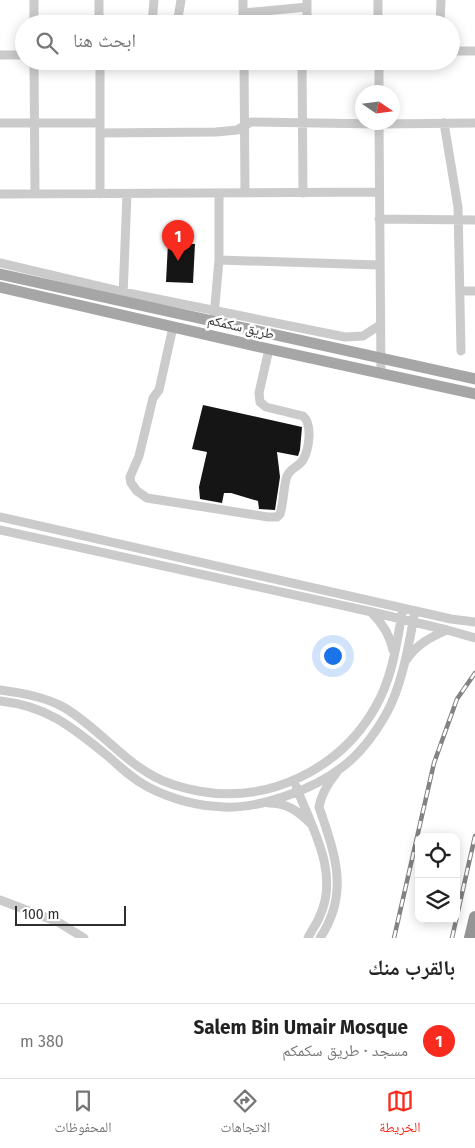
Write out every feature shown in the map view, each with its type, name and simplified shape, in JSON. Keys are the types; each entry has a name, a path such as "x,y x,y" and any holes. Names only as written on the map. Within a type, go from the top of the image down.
{"highway":[{"path":"470,938 475,917"}],"main road":[{"name":"طريق سكمكم","path":"0,274 123,297 213,317 475,380"},
{"name":"طريق سكمكم","path":"0,287 475,394"}],"street":[{"path":"34,0 34,15"},
{"path":"98,0 99,15"},
{"path":"153,15 154,0"},
{"path":"179,15 182,0"},
{"path":"243,0 243,13 307,3"},
{"path":"378,0 378,15"},
{"path":"440,15 441,0"},
{"path":"460,50 475,51"},
{"path":"0,55 15,54"},
{"path":"34,70 35,194"},
{"path":"100,70 100,194"},
{"path":"244,70 245,193"},
{"path":"302,70 302,193"},
{"path":"379,70 379,85"},
{"path":"100,134 216,132 238,130 251,122 355,123"},
{"path":"0,123 100,123"},
{"path":"400,123 475,123"},
{"path":"444,123 456,190 461,351"},
{"path":"379,130 381,372"},
{"path":"0,194 379,192"},
{"path":"0,263 123,297 127,194"},
{"path":"218,194 219,260 213,317 351,338 363,336 380,325"},
{"path":"379,219 475,220"},
{"path":"219,260 379,265"},
{"path":"460,291 475,291"},
{"path":"173,326 159,390 152,398 139,456 130,477 131,483 137,491 147,498 268,517 280,514 287,476 304,458 310,429 307,420 303,416 266,407 260,402 259,392 269,349"},
{"path":"0,517 450,619 475,622"},
{"path":"0,530 372,612 475,638"},
{"path":"0,690 22,693 49,701 64,708 94,730 135,766 156,778 182,788 231,794 272,788 295,781 331,760 365,724 377,705 388,678 394,658 403,608"},
{"path":"320,938 332,914 338,883 335,854 319,807 320,800 326,788 341,768 364,746 385,716 396,695 415,611"},
{"path":"372,612 389,634 394,658"},
{"path":"404,663 418,646 447,630"},
{"path":"0,701 18,703 58,718 71,726 129,775 147,786 176,799 225,808 245,806 298,792 341,768"},
{"path":"295,781 321,847 326,870 326,886 320,917 308,938"},
{"path":"261,802 275,803 292,808 313,826"},
{"path":"0,900 58,922 84,938"}],"building":[{"path":"168,243 195,244 193,283 166,282"},
{"path":"203,405 302,427 298,456 277,452 280,477 275,510 259,509 258,501 231,493 224,493 222,503 200,499 199,487 207,452 192,449"}],"railway":[{"path":"394,938 434,763 457,699 475,673"},
{"path":"452,938 475,836"}],"place":[{"name":"Salem Bin Umair Mosque","path":"178,261"}]}
